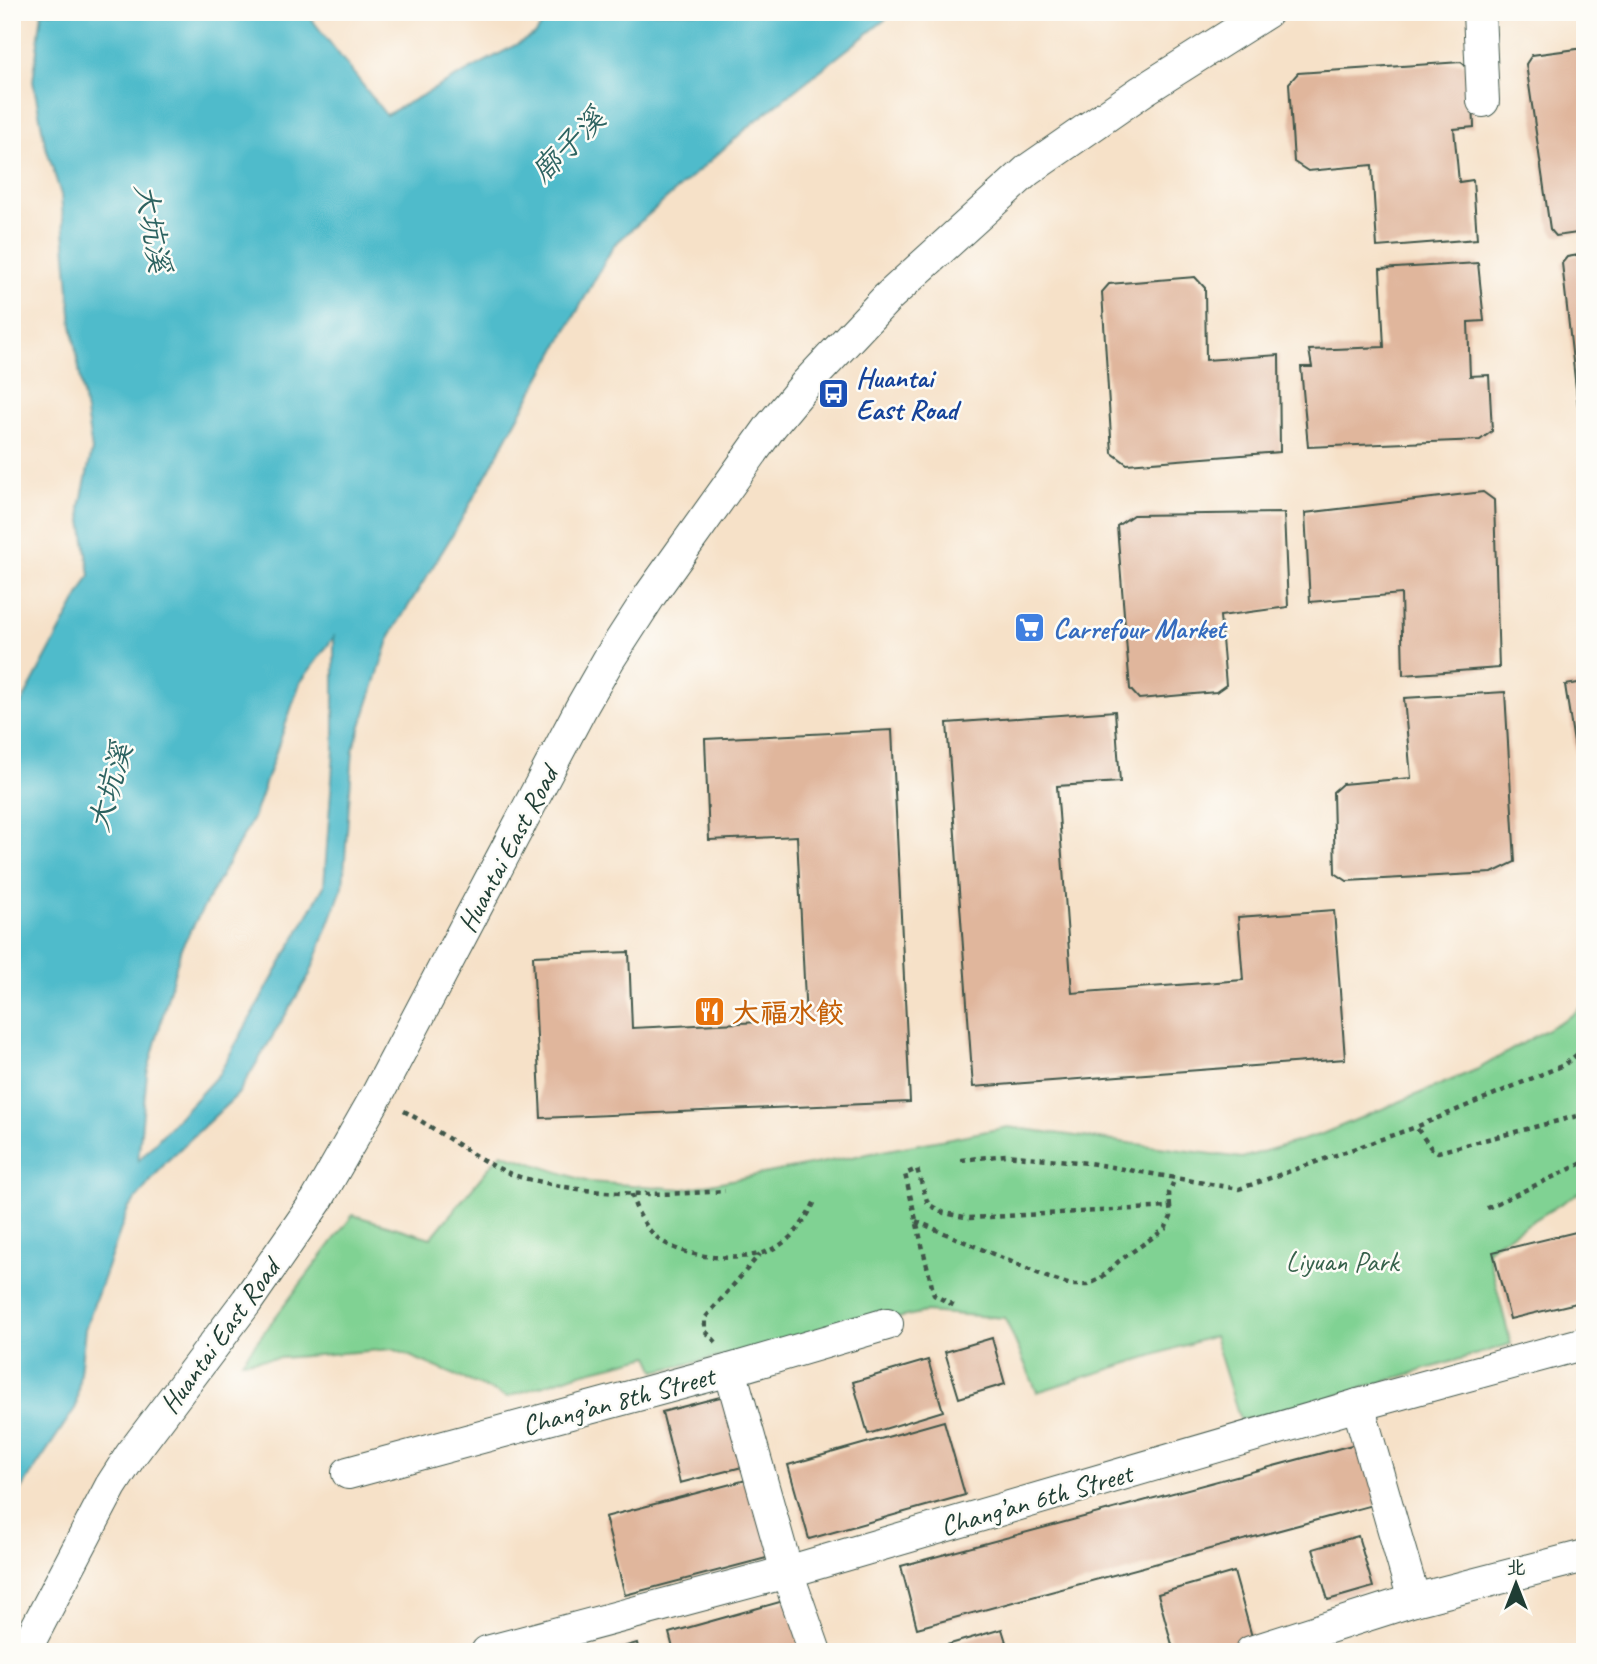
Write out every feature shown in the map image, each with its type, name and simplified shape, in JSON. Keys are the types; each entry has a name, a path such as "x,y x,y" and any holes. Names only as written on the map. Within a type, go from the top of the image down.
{"street":[{"name":"Huantai East Road","path":"24,1652 118,1476 247,1301 330,1177 377,1096 609,659 771,425 888,297 1028,170 1142,91 1267,12"},
{"path":"1479,12 1483,101"},
{"name":"Chang’an 8th Street","path":"348,1473 728,1358 887,1324"},
{"name":"Chang’an 6th Street","path":"487,1652 787,1572 1358,1405 1585,1343"},
{"path":"728,1358 787,1572 815,1652"},
{"path":"1358,1405 1414,1600"},
{"path":"1251,1652 1414,1600 1585,1556"}],"path":[{"path":"961,1160 1006,1155 1089,1163 1239,1189 1416,1127 1564,1065 1585,1048"},
{"path":"404,1111 512,1175 569,1189 632,1194 725,1191"},
{"path":"1416,1127 1431,1148 1438,1152 1577,1116 1585,1111"},
{"path":"1487,1208 1585,1162"},
{"path":"955,1306 934,1295 905,1174 917,1169 928,1204 944,1213 970,1218 1170,1207"},
{"path":"916,1220 1048,1278 1070,1285 1087,1285 1100,1279 1119,1261 1165,1229 1171,1217 1169,1194 1175,1178"},
{"path":"632,1194 638,1211 658,1239 678,1249 708,1256 750,1256 783,1243 807,1217 815,1201"},
{"path":"728,1358 705,1331 705,1318 761,1253"}],"green space":[{"name":"Liyuan Park","path":"1585,1004 1585,1189 1487,1249 1511,1344 1268,1416 1240,1420 1214,1336 1037,1392 1005,1318 925,1312 656,1371 649,1356 581,1373 507,1397 393,1349 242,1361 353,1215 431,1238 501,1153 589,1182 684,1189 1008,1127 1242,1158 1322,1134 1478,1069 1572,1015"}],"water":[{"path":"42,12 306,12 386,115 536,34 549,12 895,12 753,123 614,245 455,531 391,634 353,750 343,886 310,974 238,1094 166,1162 128,1209 85,1329 76,1407 12,1503 12,721 90,575 80,507 92,450 72,326 61,195 45,144 33,81","holes":["334,637 334,750 324,886 219,1074 138,1161 147,1074 181,948 253,818 300,683"]}],"building":[{"path":"1585,48 1585,232 1556,236 1550,229 1526,64 1532,55"},
{"path":"1461,62 1472,71 1474,127 1454,129 1459,182 1473,180 1477,239 1377,247 1372,165 1308,171 1294,162 1289,83 1298,73"},
{"path":"1585,254 1585,430 1580,424 1562,263 1567,257"},
{"path":"1478,263 1484,321 1468,322 1470,376 1489,375 1492,431 1480,440 1308,447 1301,367 1312,367 1309,350 1384,347 1380,269"},
{"path":"1195,277 1205,288 1206,360 1279,355 1280,452 1127,464 1112,453 1102,292 1109,284"},
{"path":"1483,492 1494,500 1499,668 1403,675 1401,594 1310,602 1305,513"},
{"path":"1284,513 1288,607 1220,616 1226,685 1216,692 1139,699 1130,689 1117,526 1133,515"},
{"path":"1585,682 1585,800 1583,800 1565,685"},
{"path":"1505,692 1515,862 1492,873 1347,881 1335,873 1333,792 1342,784 1411,778 1404,698"},
{"path":"1115,711 1120,782 1057,786 1072,993 1243,980 1238,917 1334,910 1345,1059 973,1087 947,723"},
{"path":"892,730 910,1102 541,1118 533,956 629,952 632,1028 806,1020 797,836 709,840 705,739"},
{"path":"1584,1230 1585,1301 1510,1319 1493,1252"},
{"path":"992,1338 1005,1384 959,1398 945,1352"},
{"path":"928,1360 943,1411 868,1434 853,1382"},
{"path":"728,1395 746,1466 680,1483 662,1412"},
{"path":"944,1421 965,1495 809,1539 788,1465"},
{"path":"1363,1442 1380,1503 917,1628 901,1566"},
{"path":"754,1478 774,1556 625,1595 605,1517"},
{"path":"1358,1536 1373,1587 1328,1600 1313,1549"},
{"path":"1234,1572 1254,1644 1227,1652 1174,1652 1158,1594"},
{"path":"794,1598 809,1652 674,1652 669,1633"},
{"path":"1002,1629 1009,1652 926,1652 926,1651"},
{"path":"637,1643 639,1652 609,1652 609,1651"}],"place":[{"name":"Huantai East Road","path":"833,393"},
{"name":"Carrefour Market","path":"1030,628"},
{"name":"大福水餃","path":"709,1012"}],"water label":[{"name":"廍子溪","path":"568,145"},
{"name":"大坑溪","path":"153,228"},
{"name":"大坑溪","path":"110,787"}]}
